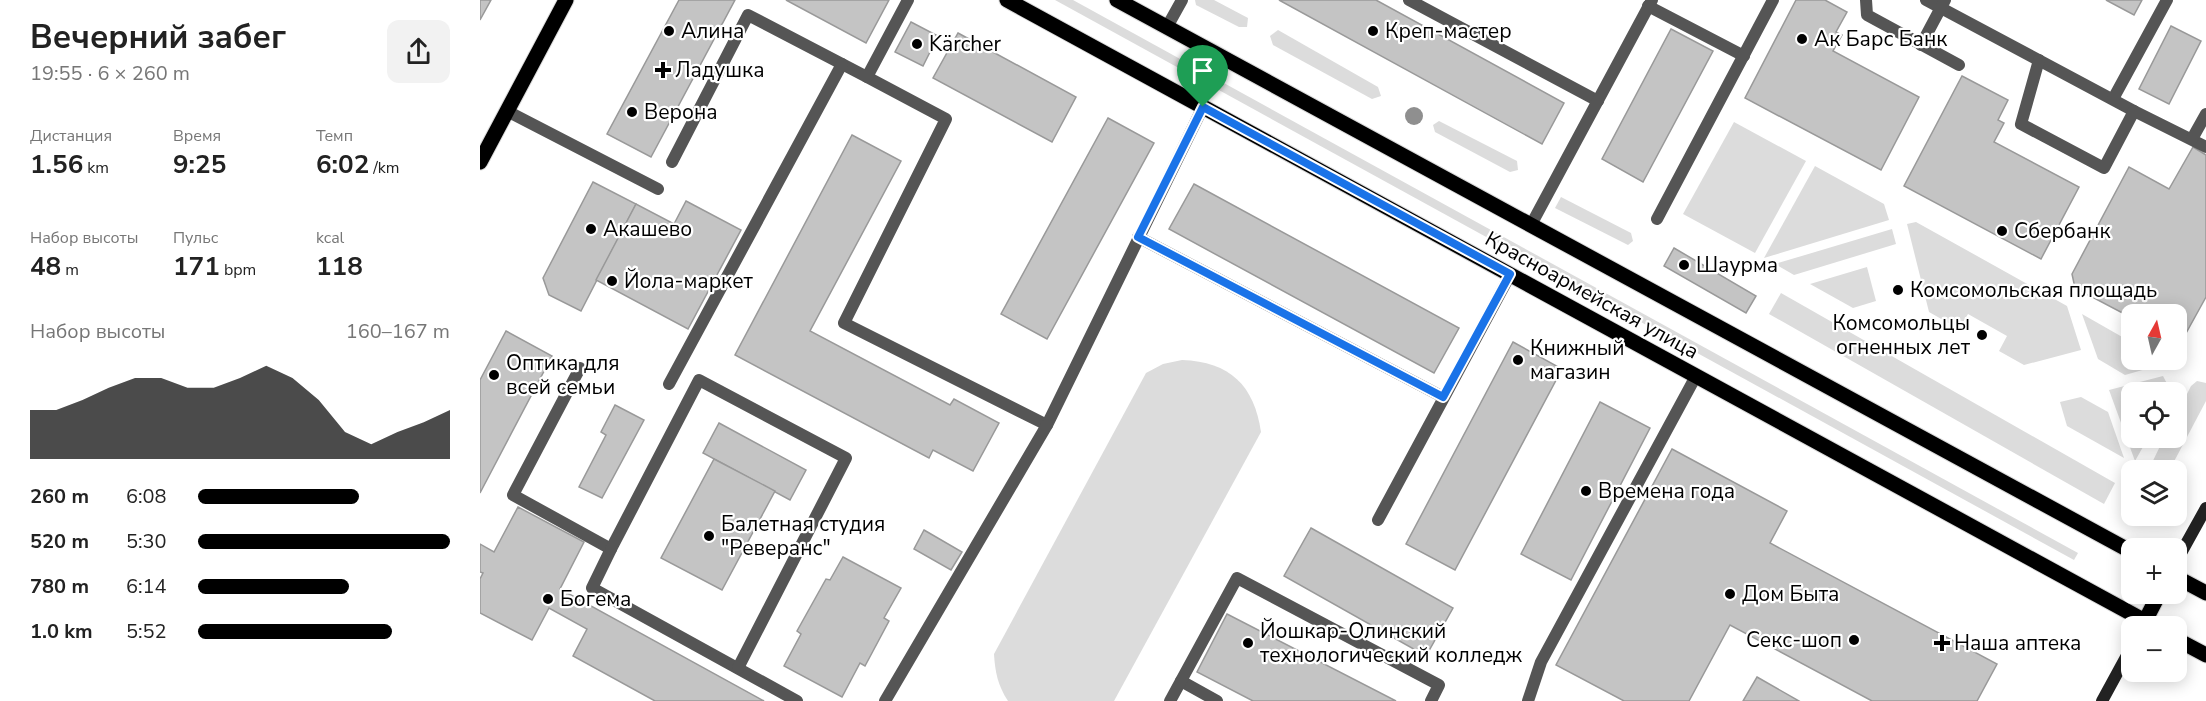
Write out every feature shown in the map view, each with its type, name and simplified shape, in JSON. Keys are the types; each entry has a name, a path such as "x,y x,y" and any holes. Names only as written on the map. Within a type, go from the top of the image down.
{"main road":[{"path":"480,162 566,0"},
{"name":"Красноармейская улица","path":"1007,0 1696,375 2131,616"},
{"name":"Красноармейская улица","path":"1117,0 2121,546"},
{"path":"2187,542 2206,508"},
{"path":"2187,583 2206,593"},
{"path":"2187,645 2206,655"},
{"path":"2102,701 2121,666"}],"lane":[{"path":"867,77 908,0"},
{"path":"1167,27 1182,0"},
{"path":"1409,0 1598,101"},
{"path":"1657,219 1773,0"},
{"path":"1866,0 1867,15 1959,65"},
{"path":"1926,0 1943,4 2039,60 2206,147"},
{"path":"2113,99 2167,0"},
{"path":"1531,225 1650,3 1744,56"},
{"path":"1921,45 1943,4"},
{"path":"672,162 748,15 946,119 844,323 1047,425"},
{"path":"2039,60 2022,124 2094,163 2104,168 2134,111"},
{"path":"669,384 842,64"},
{"path":"885,701 1047,425 1203,107"},
{"path":"507,111 658,189"},
{"path":"2192,139 2206,114"},
{"path":"1138,237 1443,397"},
{"path":"1378,520 1510,274"},
{"path":"580,368 513,495 611,549"},
{"path":"1528,701 1541,662 1696,375"},
{"path":"738,668 846,458 699,380 592,588 797,701"},
{"path":"1170,701 1237,578 1439,685 1431,701"},
{"path":"1181,681 1217,701"}],"shaded area":[{"path":"1055,0 1073,0 2078,553 2074,560"},
{"path":"1195,0 1214,0 1248,18 1247,27 1239,27 1196,5"},
{"path":"1278,30 1378,87 1381,96 1372,99 1273,45 1270,36"},
{"path":"1439,121 1517,161 1518,170 1510,172 1435,132 1433,125"},
{"path":"1734,122 1806,161 1755,253 1683,214"},
{"path":"1815,166 1884,204 1889,220 1764,258"},
{"path":"1561,197 1631,233 1633,241 1628,245 1555,208"},
{"path":"1916,222 2067,306 2081,350 2024,365 1999,351 2007,336 1968,314 1959,329 1929,312 1907,224"},
{"path":"1892,229 1896,244 1794,275 1775,264"},
{"path":"1867,267 1876,301 1853,308 1810,284"},
{"path":"1781,293 2115,483 2104,504 1769,314"},
{"path":"2082,314 2121,336 2121,370 2142,370 2125,375 2098,359"},
{"path":"1182,360 1214,365 1237,379 1246,389 1252,401 1258,415 1261,432 1114,701 1008,701 998,679 994,654 1146,373 1163,364"},
{"path":"2163,376 2166,382 2140,382"},
{"path":"2197,381 2206,383 2206,401 2187,437 2187,394"},
{"path":"2121,387 2121,423 2109,390"},
{"path":"2081,397 2108,412 2124,458 2067,426 2060,402"},
{"path":"2130,448 2142,448 2136,460"},
{"path":"2159,448 2181,448 2175,460 2153,460"}],"building":[{"path":"480,0 491,0 480,20"},
{"path":"679,0 735,0 651,157 607,134"},
{"path":"786,0 889,0 866,43"},
{"path":"1279,0 1376,0 1564,103 1542,144"},
{"path":"1796,0 1825,0 1847,12 1836,32 1842,35 1833,51 1919,97 1881,170 1745,98"},
{"path":"2106,0 2142,0 2134,15"},
{"name":"Kärcher","path":"911,22 938,36 923,66 895,52"},
{"path":"2171,26 2201,41 2169,104 2139,89"},
{"path":"1671,29 1713,51 1643,182 1602,159"},
{"path":"958,33 1076,97 1052,142 933,78"},
{"path":"1962,76 2008,100 1998,120 2004,123 1994,142 2079,187 2041,259 1904,186"},
{"path":"1108,118 1154,143 1047,339 1001,314"},
{"path":"852,135 901,161 810,331 950,405 954,399 999,423 973,471 933,450 929,458 735,355"},
{"path":"2193,147 2206,155 2206,297 2187,331 2187,304 2121,304 2121,312 2075,288 2072,274 2129,167 2169,189"},
{"path":"593,182 636,204 581,311 549,295 543,278"},
{"path":"1194,184 1459,328 1434,373 1169,229"},
{"path":"686,201 741,230 688,329 596,280 636,204 674,224"},
{"path":"1674,248 1756,296 1746,313 1664,266"},
{"path":"506,331 552,356 480,493 480,380"},
{"path":"1513,342 1562,369 1455,570 1406,544"},
{"name":"Времена года","path":"1600,402 1650,428 1571,580 1521,554"},
{"path":"615,405 644,420 602,498 579,487 606,435 601,432"},
{"path":"719,423 806,470 790,500 703,453"},
{"name":"Дом Быта","path":"1672,449 1787,511 1770,543 1997,664 1977,701 1872,701 1730,625 1689,701 1624,701 1556,665"},
{"path":"714,459 775,491 722,590 661,558"},
{"path":"518,507 584,542 560,589 764,701 655,701 573,656 587,629 549,608 532,640 480,613 480,579 483,573 480,572 480,544 494,552"},
{"path":"1311,528 1453,608 1426,656 1284,576"},
{"path":"924,530 962,552 951,570 914,549"},
{"path":"843,557 901,588 884,618 889,621 865,666 860,663 842,697 784,666 801,634 797,631 826,579 830,580"},
{"name":"Йошкар-Олинский технологический колледж","path":"1227,614 1396,701 1253,701 1197,672"},
{"path":"1757,677 1799,701 1743,701"}],"place":[{"name":"Алина","path":"669,31"},
{"name":"Креп-мастер","path":"1373,31"},
{"name":"Ак Барс Банк","path":"1802,39"},
{"name":"Kärcher","path":"917,44"},
{"name":"Ладушка","path":"663,70"},
{"name":"Верона","path":"632,112"},
{"name":"Акашево","path":"591,229"},
{"name":"Сбербанк","path":"2002,231"},
{"name":"Шаурма","path":"1684,265"},
{"name":"Йола-маркет","path":"612,281"},
{"name":"Комсомольская площадь","path":"1898,290"},
{"name":"Комсомольцы огненных лет","path":"1982,335"},
{"name":"Книжный магазин","path":"1518,360"},
{"name":"Оптика для всей семьи","path":"494,375"},
{"name":"Времена года","path":"1586,491"},
{"name":"Балетная студия \"Реверанс\"","path":"709,536"},
{"name":"Дом Быта","path":"1730,594"},
{"name":"Богема","path":"548,599"},
{"name":"Секс-шоп","path":"1854,640"},
{"name":"Йошкар-Олинский технологический колледж","path":"1248,643"},
{"name":"Наша аптека","path":"1942,643"}],"route":[{"path":"1203,107 1510,274 1443,397 1138,237 1203,107"}]}
